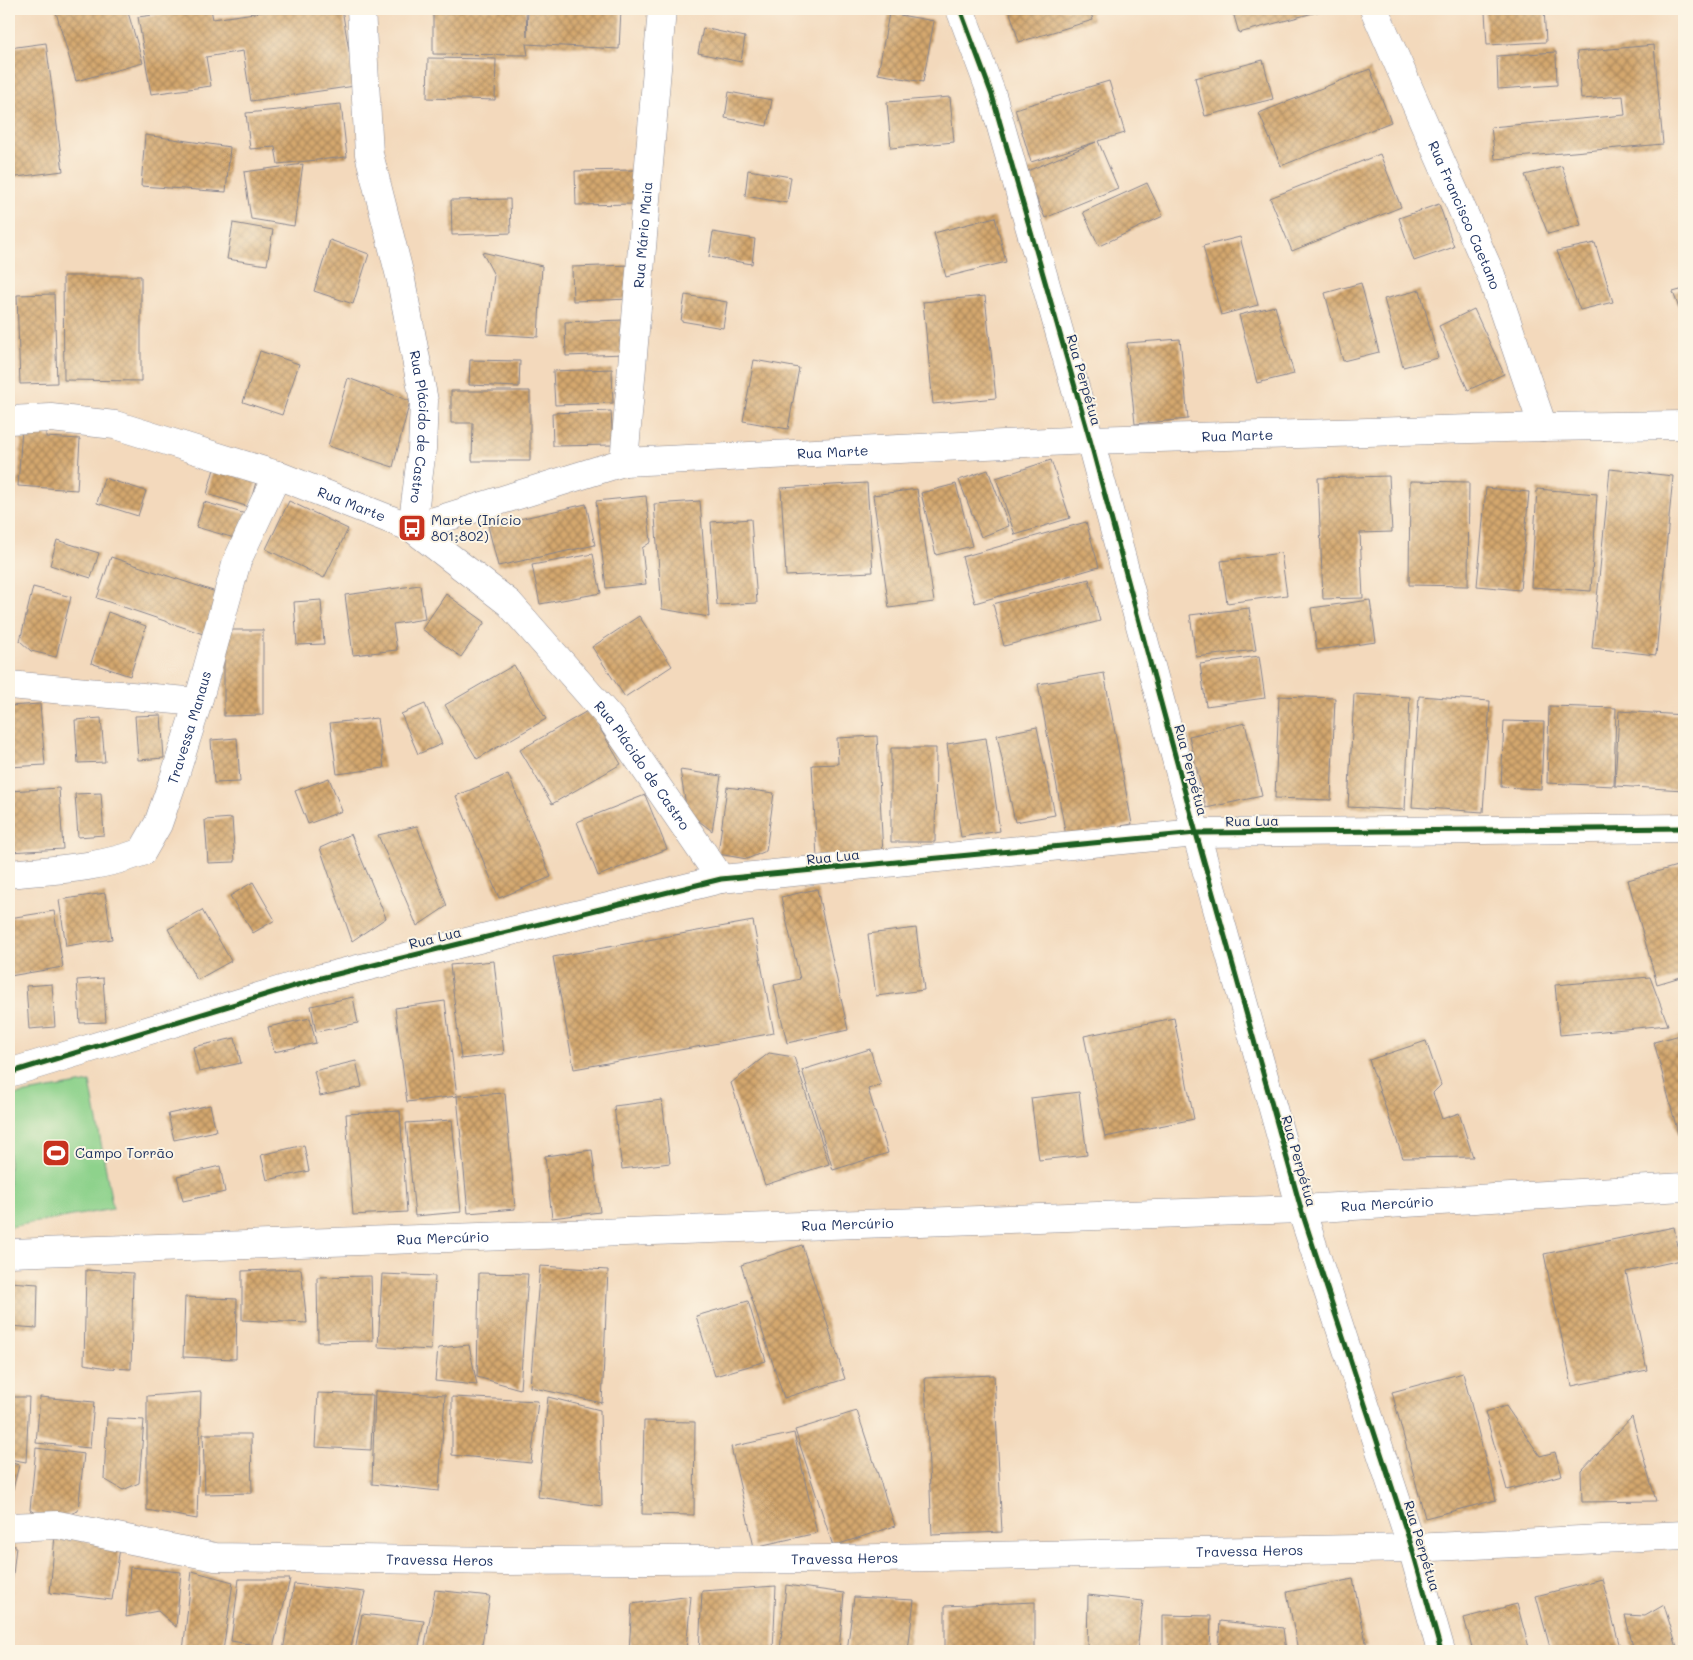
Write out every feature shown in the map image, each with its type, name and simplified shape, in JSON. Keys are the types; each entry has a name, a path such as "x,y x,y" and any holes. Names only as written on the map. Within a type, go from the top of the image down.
{"street":[{"name":"Rua Plácido de Castro","path":"361,9 369,154 401,280 424,401 422,449 412,528 509,603 612,719 721,879"},
{"name":"Rua Mário Maia","path":"624,462 662,9"},
{"name":"Rua Perpétua","path":"960,9 992,95 1090,440 1196,833 1301,1209 1412,1548 1441,1651"},
{"name":"Rua Francisco Caetano","path":"1374,9 1491,275 1544,427"},
{"name":"Rua Marte","path":"9,420 51,418 115,425 277,475 412,528 624,462 1090,440 1544,427 1684,425"},
{"name":"Travessa Manaus","path":"9,874 76,869 118,861 142,852 158,824 198,702 236,561 277,475"},
{"path":"9,685 198,702"},
{"name":"Rua Lua","path":"9,1073 317,979 721,879 1196,833 1684,828"},
{"name":"Rua Mercúrio","path":"9,1253 1301,1209 1684,1187"},
{"name":"Travessa Heros","path":"9,1528 58,1525 215,1557 504,1561 820,1560 1412,1548 1684,1536"}],"green space":[{"name":"Campo Torrão","path":"90,1082 113,1209 9,1227 9,1096"}],"building":[{"path":"55,9 127,9 143,63 76,81"},
{"path":"211,9 213,19 282,9 342,9 355,86 251,101 243,51 206,57 211,86 151,94 138,17"},
{"path":"433,9 526,9 527,37 528,9 621,9 619,49 526,44 528,55 433,54"},
{"path":"1009,9 1090,9 1093,20 1019,42"},
{"path":"1232,9 1328,9 1239,33"},
{"path":"1544,9 1546,42 1487,45 1485,12"},
{"path":"889,13 934,21 923,82 878,74"},
{"path":"703,28 745,37 741,62 698,53"},
{"path":"46,43 63,171 9,178 9,48"},
{"path":"1654,45 1663,144 1495,159 1491,127 1625,115 1623,96 1581,99 1577,52"},
{"path":"1556,52 1557,85 1498,89 1497,56"},
{"path":"428,58 496,59 495,100 427,98"},
{"path":"1263,60 1273,99 1205,116 1195,78"},
{"path":"1370,69 1391,122 1281,166 1259,113"},
{"path":"1109,81 1125,133 1098,141 1118,188 1045,218 1025,172 1096,142 1031,162 1015,109"},
{"path":"729,92 772,100 767,126 725,118"},
{"path":"950,97 954,142 891,148 887,102"},
{"path":"341,104 347,157 278,164 275,147 250,149 246,113"},
{"path":"145,135 230,147 226,192 141,186"},
{"path":"1380,154 1401,207 1292,251 1270,198"},
{"path":"303,164 294,226 251,219 244,172"},
{"path":"1562,166 1581,225 1548,234 1525,175"},
{"path":"634,170 635,204 576,205 575,171"},
{"path":"748,170 791,177 787,203 745,196"},
{"path":"1147,183 1163,216 1099,246 1083,212"},
{"path":"510,199 511,233 452,235 451,200"},
{"path":"1439,204 1454,247 1414,261 1399,218"},
{"path":"995,217 1006,262 946,277 934,233"},
{"path":"233,223 273,230 267,265 227,259"},
{"path":"713,232 755,239 752,264 709,257"},
{"path":"1240,237 1258,305 1221,315 1203,246"},
{"path":"330,240 369,254 353,304 314,291"},
{"path":"1595,243 1613,302 1580,310 1557,251"},
{"path":"482,252 542,266 538,337 487,334 494,275"},
{"path":"631,265 633,299 573,301 572,267"},
{"path":"63,276 141,276 141,381 64,380"},
{"path":"1361,283 1379,352 1343,361 1325,293"},
{"path":"1684,289 1684,322 1673,292"},
{"path":"1420,290 1438,358 1403,367 1384,299"},
{"path":"54,294 57,383 20,384 17,295"},
{"path":"685,295 727,302 723,328 681,321"},
{"path":"985,296 996,398 933,404 923,302"},
{"path":"1275,306 1294,374 1257,383 1239,315"},
{"path":"1474,309 1504,374 1468,390 1439,326"},
{"path":"624,320 625,354 566,356 565,322"},
{"path":"1180,339 1188,419 1135,424 1127,343"},
{"path":"260,351 299,364 282,415 243,402"},
{"path":"470,360 520,361 519,387 469,385"},
{"path":"754,360 799,368 788,429 743,421"},
{"path":"612,369 613,403 555,405 553,371"},
{"path":"348,378 410,401 393,467 328,446"},
{"path":"451,391 530,391 530,461 472,461 473,423 451,423"},
{"path":"611,411 613,445 553,446 552,413"},
{"path":"22,427 46,428 46,437 80,439 77,490 18,486"},
{"path":"1051,460 1070,518 1015,535 996,478"},
{"path":"214,469 256,482 249,507 207,494"},
{"path":"1610,469 1673,476 1656,655 1592,648"},
{"path":"988,470 1009,526 981,537 959,480"},
{"path":"1389,476 1392,532 1360,533 1363,598 1323,599 1318,478"},
{"path":"104,478 146,491 138,516 97,503"},
{"path":"1410,481 1469,482 1468,586 1409,585"},
{"path":"867,483 873,572 786,576 781,488"},
{"path":"956,484 972,546 936,555 921,493"},
{"path":"1486,488 1529,492 1520,590 1477,586"},
{"path":"917,489 934,602 889,608 873,495"},
{"path":"1537,489 1597,494 1591,591 1531,587"},
{"path":"646,496 651,542 642,548 646,584 606,588 596,501"},
{"path":"289,501 348,529 324,578 266,549"},
{"path":"700,501 709,617 662,609 654,504"},
{"path":"204,502 246,514 238,539 196,527"},
{"path":"586,504 595,545 498,566 488,526"},
{"path":"751,519 757,603 717,605 711,522"},
{"path":"1086,522 1099,567 975,603 962,557"},
{"path":"57,540 99,553 91,578 50,565"},
{"path":"1281,553 1287,595 1227,603 1221,561"},
{"path":"593,554 601,593 540,604 532,565"},
{"path":"111,557 219,593 206,635 97,598"},
{"path":"1089,579 1100,621 1004,646 993,604"},
{"path":"420,585 425,619 393,624 397,650 353,655 345,595"},
{"path":"33,587 71,597 56,657 31,651 20,641"},
{"path":"446,594 485,622 461,657 422,629"},
{"path":"321,600 324,644 297,645 294,602"},
{"path":"1370,600 1376,642 1317,650 1311,608"},
{"path":"1249,608 1256,650 1196,657 1190,615"},
{"path":"108,612 146,626 130,676 91,663"},
{"path":"639,616 672,666 625,697 592,647"},
{"path":"224,630 263,630 263,715 224,716"},
{"path":"1259,656 1265,698 1206,706 1200,664"},
{"path":"514,665 546,719 477,759 445,705"},
{"path":"1104,673 1132,824 1066,836 1038,684"},
{"path":"1354,694 1410,697 1405,810 1348,807"},
{"path":"1279,696 1335,698 1331,800 1275,798"},
{"path":"1419,696 1490,701 1483,812 1412,807"},
{"path":"40,704 45,765 9,767 9,706"},
{"path":"425,704 442,744 418,754 401,714"},
{"path":"1549,706 1616,708 1614,786 1547,783"},
{"path":"589,710 621,764 552,804 520,750"},
{"path":"1619,711 1684,715 1684,790 1615,786"},
{"path":"161,715 164,758 138,760 135,716"},
{"path":"101,718 105,762 78,763 75,720"},
{"path":"377,718 384,768 337,774 330,723"},
{"path":"1504,721 1544,722 1541,789 1501,787"},
{"path":"1245,723 1262,796 1206,808 1189,736"},
{"path":"1037,727 1055,815 1015,822 997,735"},
{"path":"877,736 883,855 817,858 812,765 838,764 837,738"},
{"path":"237,738 240,782 214,783 211,740"},
{"path":"986,738 1000,831 961,837 947,744"},
{"path":"891,748 936,748 935,842 891,842"},
{"path":"680,770 721,776 712,831 687,812"},
{"path":"508,774 551,877 499,898 456,796"},
{"path":"329,778 342,811 308,824 295,791"},
{"path":"727,787 774,793 766,851 747,859 718,854"},
{"path":"59,788 63,849 9,852 9,791"},
{"path":"101,793 104,835 78,837 75,794"},
{"path":"645,795 667,849 598,876 577,822"},
{"path":"232,818 235,862 208,863 205,820"},
{"path":"417,826 447,906 417,926 378,835"},
{"path":"351,834 386,918 352,941 320,848"},
{"path":"1684,864 1684,976 1657,984 1628,880"},
{"path":"253,882 275,920 253,933 230,896"},
{"path":"817,889 848,1030 787,1043 774,985 800,979 781,897"},
{"path":"105,893 112,939 66,946 59,900"},
{"path":"202,910 231,961 197,980 168,929"},
{"path":"54,911 63,967 10,976 9,918"},
{"path":"753,921 774,1033 574,1069 553,957"},
{"path":"916,928 924,990 876,996 868,934"},
{"path":"494,961 504,1054 461,1059 450,965"},
{"path":"1650,977 1668,1025 1560,1035 1555,985"},
{"path":"103,978 106,1022 80,1023 77,980"},
{"path":"52,984 55,1027 29,1029 26,986"},
{"path":"353,997 358,1023 316,1032 311,1006"},
{"path":"445,1001 457,1096 407,1102 395,1008"},
{"path":"310,1018 316,1043 274,1052 268,1027"},
{"path":"1174,1018 1194,1119 1105,1137 1084,1036"},
{"path":"1684,1034 1684,1149 1682,1149 1654,1042"},
{"path":"235,1038 241,1063 199,1072 193,1047"},
{"path":"1426,1041 1441,1085 1433,1093 1442,1119 1459,1113 1473,1157 1403,1158 1369,1060"},
{"path":"870,1049 881,1085 868,1089 888,1153 833,1170 802,1070"},
{"path":"769,1053 794,1057 829,1164 765,1185 731,1083"},
{"path":"356,1061 362,1087 320,1096 314,1071"},
{"path":"1079,1092 1087,1155 1039,1160 1031,1098"},
{"path":"505,1093 515,1209 468,1213 457,1096"},
{"path":"662,1100 670,1163 622,1169 614,1106"},
{"path":"210,1105 216,1131 174,1140 168,1114"},
{"path":"400,1111 407,1212 353,1215 346,1114"},
{"path":"452,1120 461,1212 415,1216 406,1123"},
{"path":"304,1145 309,1171 267,1180 261,1155"},
{"path":"592,1150 600,1212 552,1218 545,1156"},
{"path":"220,1166 225,1192 183,1201 177,1176"},
{"path":"1674,1227 1681,1260 1626,1272 1647,1370 1572,1386 1544,1254"},
{"path":"802,1245 845,1379 784,1398 741,1265"},
{"path":"540,1266 608,1270 602,1403 530,1387"},
{"path":"301,1269 307,1323 242,1320 242,1271"},
{"path":"86,1270 133,1273 131,1369 107,1368 84,1364"},
{"path":"479,1273 528,1274 520,1389 477,1377"},
{"path":"382,1274 435,1276 431,1350 378,1347"},
{"path":"371,1276 373,1341 318,1342 317,1277"},
{"path":"9,1282 38,1284 37,1328 9,1326"},
{"path":"185,1297 237,1299 236,1359 183,1357"},
{"path":"748,1301 766,1361 715,1376 696,1316"},
{"path":"469,1345 477,1385 435,1381 438,1348"},
{"path":"1463,1373 1496,1500 1425,1518 1392,1392"},
{"path":"994,1375 1002,1532 932,1535 925,1378"},
{"path":"375,1391 445,1395 439,1491 372,1484"},
{"path":"201,1392 197,1519 147,1510 147,1396"},
{"path":"318,1393 373,1395 371,1450 315,1447"},
{"path":"9,1397 29,1397 26,1462 9,1459"},
{"path":"40,1397 94,1402 90,1448 36,1443"},
{"path":"452,1397 538,1401 531,1463 452,1455"},
{"path":"548,1397 600,1410 602,1506 538,1497"},
{"path":"1506,1406 1540,1456 1555,1452 1562,1475 1507,1490 1485,1412"},
{"path":"857,1411 895,1526 833,1546 795,1430"},
{"path":"1632,1417 1656,1501 1582,1502 1581,1471"},
{"path":"107,1418 144,1420 139,1483 123,1490 104,1479"},
{"path":"644,1421 695,1422 694,1515 642,1514"},
{"path":"794,1433 817,1533 754,1547 731,1447"},
{"path":"203,1434 251,1434 252,1493 205,1494"},
{"path":"36,1448 84,1454 78,1511 48,1522 30,1510"},
{"path":"9,1462 19,1465 9,1505"},
{"path":"55,1535 120,1548 112,1600 50,1593"},
{"path":"9,1545 16,1546 10,1604 9,1604"},
{"path":"130,1567 181,1572 176,1627 158,1611 126,1617"},
{"path":"192,1571 233,1582 223,1651 183,1651"},
{"path":"239,1579 290,1579 273,1648 231,1641"},
{"path":"1353,1579 1367,1647 1343,1651 1298,1651 1287,1592"},
{"path":"1602,1579 1621,1651 1551,1651 1536,1596"},
{"path":"294,1584 365,1592 350,1651 283,1651"},
{"path":"786,1585 844,1593 839,1651 780,1651"},
{"path":"776,1586 773,1651 699,1651 702,1591"},
{"path":"435,1590 490,1596 481,1651 424,1651"},
{"path":"1088,1595 1143,1601 1137,1651 1087,1651"},
{"path":"691,1596 686,1651 629,1651 632,1604"},
{"path":"854,1597 914,1600 908,1651 847,1651"},
{"path":"1035,1602 1035,1651 945,1651 945,1606"},
{"path":"1517,1604 1530,1651 1473,1651 1464,1618"},
{"path":"1664,1605 1678,1651 1634,1651 1625,1615 1645,1616"},
{"path":"362,1614 424,1621 418,1651 355,1651"},
{"path":"1163,1615 1211,1616 1210,1651 1163,1651"},
{"path":"1220,1621 1283,1628 1286,1651 1218,1651"}],"cycle path":[{"path":"960,9 992,95 1090,440 1196,833 1301,1209 1412,1548 1441,1651"},
{"path":"9,1073 317,979 721,879 1196,833 1684,828"}],"place":[{"name":"Marte (Início 801;802)","path":"412,528"},
{"name":"Campo Torrão","path":"56,1153"}]}
